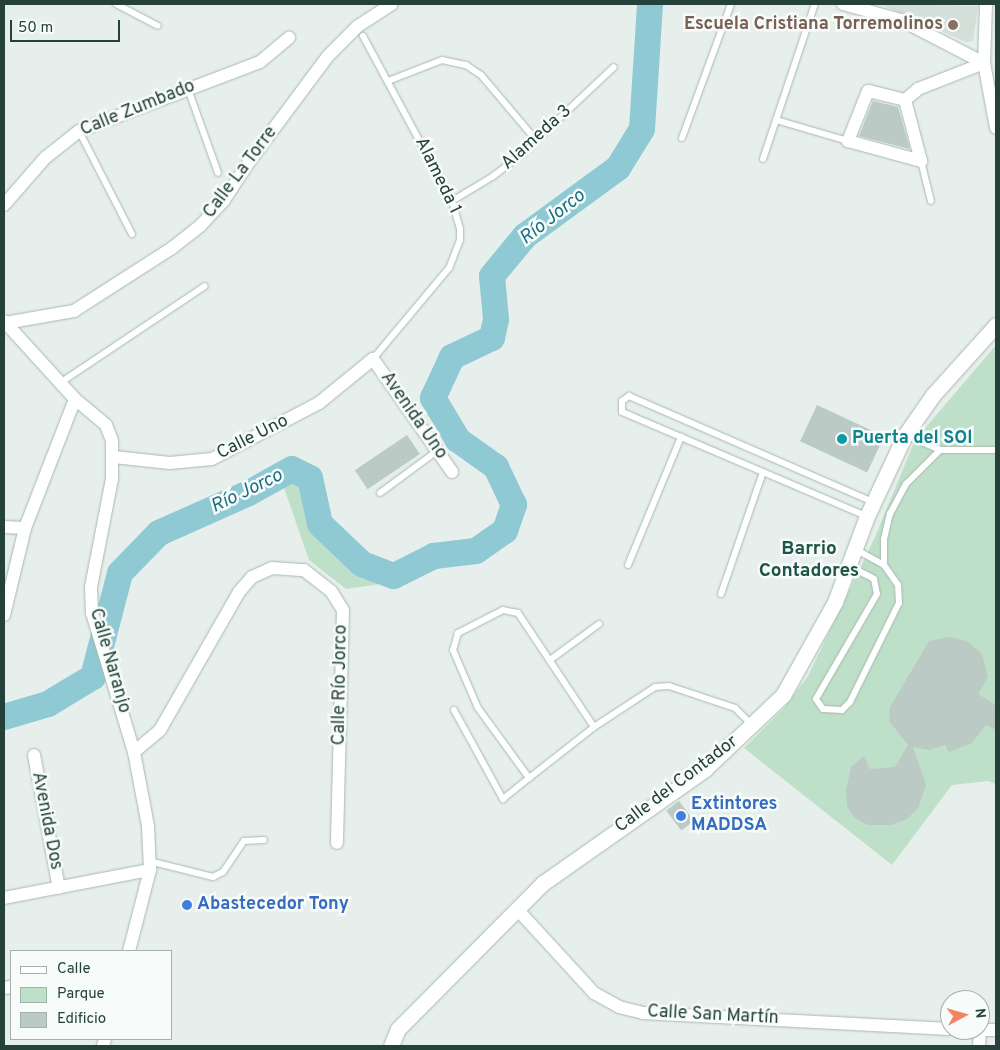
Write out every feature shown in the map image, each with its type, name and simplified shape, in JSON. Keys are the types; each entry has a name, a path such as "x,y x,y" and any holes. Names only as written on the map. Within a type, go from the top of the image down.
{"street":[{"name":"Calle La Torre","path":"4,322 74,311 172,248 200,226 224,200 249,162 328,56 358,26 392,4"},
{"path":"843,4 901,20 984,63"},
{"path":"986,4 984,63 996,128"},
{"name":"Calle Zumbado","path":"4,205 45,158 79,130 260,62 289,38"},
{"path":"905,100 918,89 984,63"},
{"path":"905,100 868,91 848,141 921,161"},
{"path":"905,100 921,161"},
{"name":"Calle Naranjo","path":"4,322 59,383 106,425 114,457 91,587 92,614 115,681 134,752 148,826 150,866 130,950"},
{"name":"Calle del Contador","path":"391,1046 398,1029 543,883 705,768 753,726 783,695 834,602 870,509 905,435 933,395 996,325"},
{"name":"Avenida Uno","path":"373,359 452,472"},
{"name":"Calle Uno","path":"114,457 170,463 212,459 319,403 373,359"},
{"path":"4,615 25,528 75,399"},
{"path":"4,527 25,528"},
{"name":"Calle Río Jorco","path":"134,752 160,730 239,592 252,577 272,568 304,570 332,591 343,610 338,843"},
{"name":"Avenida Dos","path":"34,755 58,888"},
{"path":"4,898 58,888 150,866"},
{"name":"Calle San Martín","path":"517,910 594,993 619,1006 643,1012 940,1028"}],"lane":[{"path":"116,4 158,26"},
{"path":"682,138 731,4"},
{"path":"763,159 815,4"},
{"name":"Alameda 1","path":"363,36 452,201 459,217 460,240 449,268 373,359"},
{"path":"388,81 442,60 466,65 481,75 536,140"},
{"name":"Alameda 3","path":"452,201 492,178 536,140 614,67"},
{"path":"188,89 218,173"},
{"path":"776,120 848,141"},
{"path":"79,130 132,234"},
{"path":"921,161 931,201"},
{"path":"59,383 205,286"},
{"path":"629,396 870,509 763,472 622,412 622,401 629,396"},
{"path":"905,435 940,450 996,450"},
{"path":"628,565 681,437"},
{"path":"884,565 884,539 890,514 906,484 940,450"},
{"path":"380,493 437,451"},
{"path":"721,594 763,472"},
{"path":"848,566 874,579 877,594 816,699 823,709 832,711 842,710 850,702 899,603 898,585 884,565 855,548"},
{"path":"529,778 478,708 453,650 454,640 458,633 502,610 518,613 594,728"},
{"path":"550,660 599,624"},
{"path":"454,710 503,799 594,728 661,686 735,708 753,726"},
{"path":"150,866 213,877 223,872 244,840 264,840"}],"shaded area":[{"name":"Escuela Cristiana Torremolinos","path":"880,4 978,6 973,41 966,42"}],"green space":[{"path":"996,345 996,784 988,781 952,785 892,865 744,748 784,708 808,676 875,537 915,440"},
{"path":"300,481 306,484 314,526 361,569 394,582 346,589 309,560 283,485"}],"building":[{"path":"873,101 898,107 910,149 859,136"},
{"name":"Puerta del SOl","path":"817,405 884,436 867,473 800,441"},
{"path":"407,435 420,454 368,489 355,470"},
{"path":"949,637 967,641 982,654 988,677 978,694 996,705 996,730 986,725 972,743 949,752 945,745 929,750 913,747 926,785 918,808 907,819 892,825 867,825 854,817 847,806 846,790 851,767 864,756 870,769 895,767 908,745 889,721 890,707 929,641"},
{"name":"Extintores MADDSA","path":"679,801 694,821 681,831 666,811"}],"waterway":[{"name":"Río Jorco","path":"4,717 48,704 93,677 120,573 159,533 249,493 292,469 310,478 320,524 362,564 394,576 434,556 476,551 505,531 514,505 496,467 458,440 433,398 452,357 492,338 496,319 492,276 525,236 618,168 642,129 650,4"}],"place":[{"name":"Escuela Cristiana Torremolinos","path":"953,25"},
{"name":"Puerta del SOl","path":"842,439"},
{"name":"Extintores MADDSA","path":"681,816"},
{"name":"Abastecedor Tony","path":"187,905"}],"district":[{"name":"Barrio Contadores","path":"809,561"}]}
